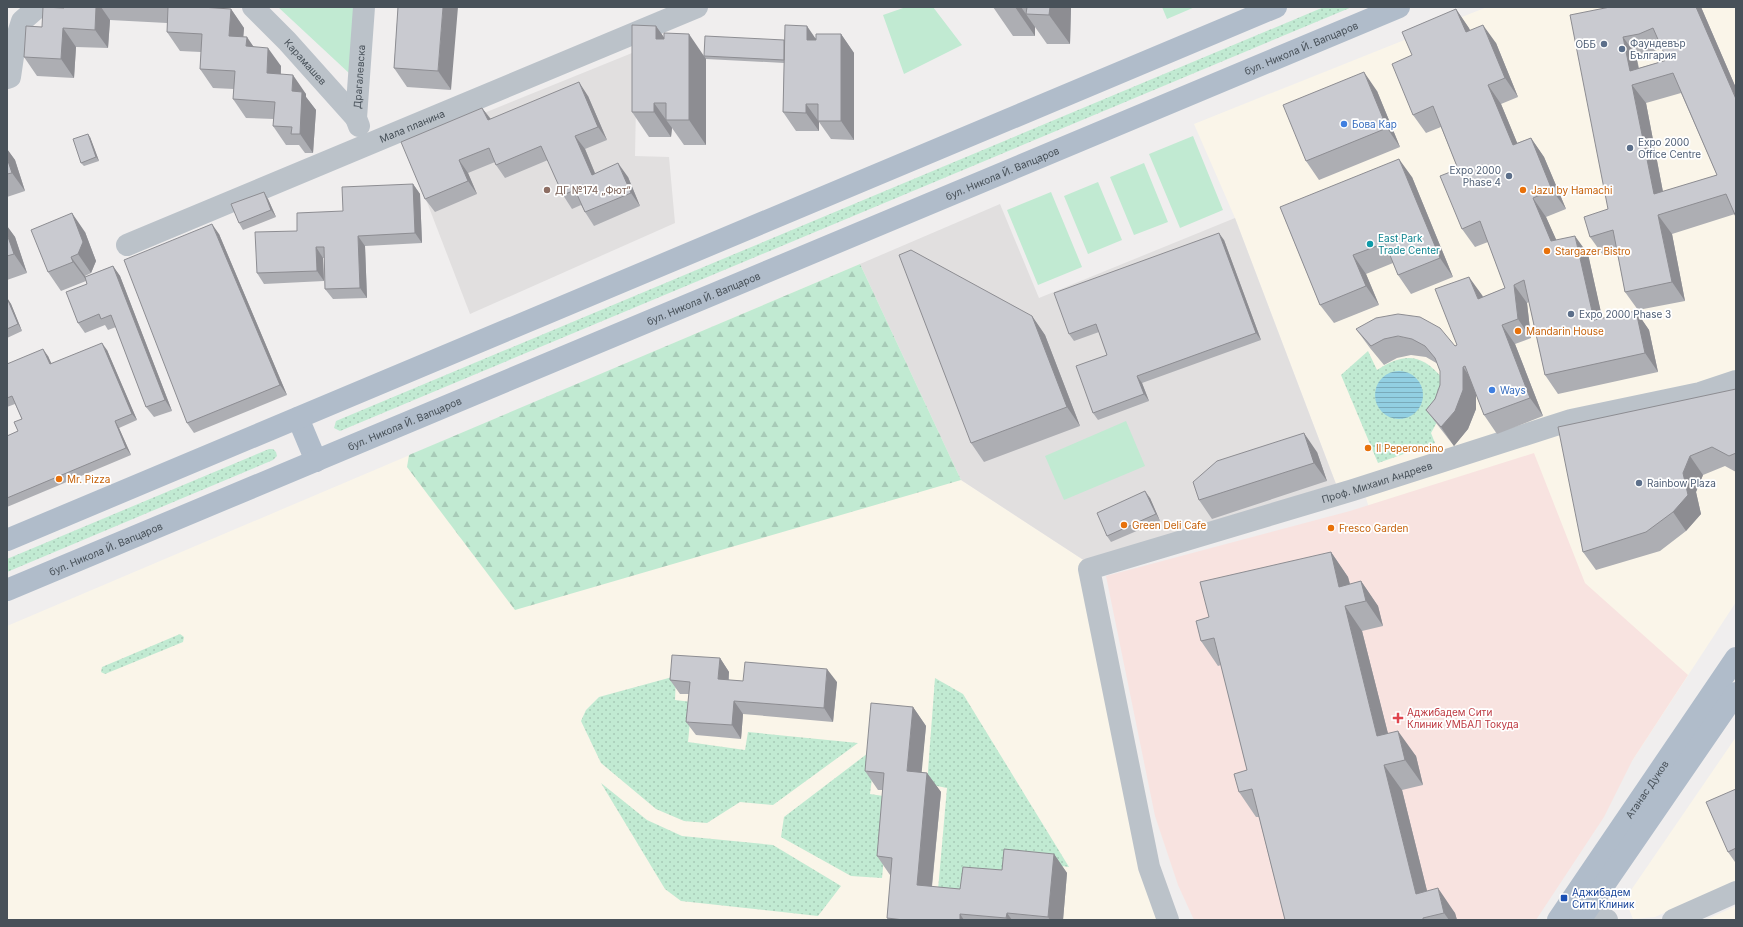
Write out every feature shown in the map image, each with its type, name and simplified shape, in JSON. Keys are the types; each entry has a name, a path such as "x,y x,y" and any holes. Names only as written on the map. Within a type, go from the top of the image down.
{"main road":[{"path":"7,540 1276,7"},
{"name":"бул. Никола Й. Вапцаров","path":"7,590 1399,7"},
{"path":"298,418 316,461"},
{"name":"Атанас Дуков","path":"1558,920 1736,658"},
{"name":"Атанас Дуков","path":"1584,914 1736,693"}],"street":[{"path":"7,78 10,77 15,44 22,21 38,7"},
{"name":"Карамашев","path":"253,7 287,41 356,118"},
{"name":"Драгалевска","path":"364,7 356,118 366,145"},
{"name":"Мала планина","path":"127,245 697,7"},
{"name":"Проф. Михаил Андреев","path":"1168,920 1149,867 1089,569 1353,490 1571,420 1700,393 1736,381"},
{"path":"1674,920 1736,892"},
{"path":"1584,914 1607,920"}],"shaded area":[{"path":"1487,7 1736,7 1736,602 1632,761 1408,626 1359,477 1336,484 1235,218 1194,124"},
{"name":"ДГ №174 „Фют“","path":"637,51 635,156 669,157 675,223 470,314 405,145"},
{"path":"1000,204 1039,298 1235,218 1336,484 1085,561 961,480 860,264"},
{"path":"860,264 961,480 1085,561 1165,920 7,920 7,626"},
{"name":"Аджибадем Сити Клиник УМБАЛ Токуда","path":"1534,453 1585,583 1688,675 1632,761 1604,817 1536,920 1194,920 1178,885 1155,816 1106,576 1350,511"},
{"path":"1736,737 1736,881 1655,917 1633,919 1625,899"},
{"path":"1736,906 1736,920 1705,920"}],"green space":[{"path":"278,7 356,7 350,74"},
{"path":"906,7 933,7 962,45 904,74 883,15"},
{"path":"1162,7 1195,7 1167,19"},
{"path":"1324,7 1352,7 340,431 334,428 336,421"},
{"path":"1193,136 1223,210 1180,228 1149,154"},
{"path":"1144,163 1168,222 1134,235 1110,177"},
{"path":"1098,182 1122,240 1088,254 1064,196"},
{"path":"1051,192 1082,267 1038,285 1007,210"},
{"path":"860,264 961,480 515,610 407,467 409,455"},
{"path":"1368,351 1377,370 1387,364 1404,358 1412,358 1427,364 1442,378 1442,413 1431,433 1435,443 1378,463 1341,375"},
{"path":"1126,421 1145,466 1064,500 1045,456"},
{"path":"269,449 273,449 276,452 277,456 273,460 7,572 7,559"},
{"path":"180,634 184,637 183,642 105,674 101,672 102,667"},
{"path":"676,676 675,700 692,702 688,742 745,750 748,732 858,743 773,805 740,802 707,823 684,821 656,809 601,763 581,721 586,710 599,697"},
{"path":"935,678 963,694 1069,867 1013,859 969,902 937,901 947,788 927,784"},
{"path":"876,747 870,794 890,797 882,878 851,876 781,837 784,817"},
{"path":"601,783 647,820 682,836 773,845 841,886 818,916 681,901 665,889"}],"water":[{"path":"1394,371 1404,371 1416,378 1423,390 1423,400 1416,412 1404,419 1394,419 1386,415 1379,408 1375,400 1375,390 1379,382 1386,375"}],"building":[{"path":"43,7 96,7 95,30 63,28 61,59 24,57 26,26 42,27"},
{"path":"168,7 231,9 229,36 247,37 246,46 268,48 267,73 293,75 292,91 302,92 300,134 291,134 292,127 273,126 275,102 233,99 235,71 200,69 202,34 167,32"},
{"path":"398,7 443,7 438,71 394,68"},
{"path":"1027,7 1050,7 1049,15 1026,14"},
{"name":"Expo 2000 Office Centre","path":"1610,7 1696,7 1736,99 1736,217 1726,194 1658,215 1672,282 1625,292 1613,230 1590,237 1584,217 1608,209 1570,15","holes":["1653,28 1667,60 1630,71 1623,37 1639,34","1673,73 1717,175 1654,194 1632,85"]},
{"path":"1456,9 1466,32 1483,25 1505,78 1488,85 1513,145 1531,138 1552,190 1533,198 1551,241 1575,236 1594,320 1636,311 1645,353 1545,375 1524,280 1514,285 1518,319 1502,325 1530,398 1484,415 1465,366 1463,367 1463,390 1455,411 1441,427 1426,410 1435,399 1440,385 1440,371 1435,358 1425,346 1412,339 1398,336 1384,339 1371,346 1356,329 1376,318 1398,314 1420,317 1440,328 1455,346 1457,345 1435,289 1469,277 1478,299 1505,288 1480,221 1462,229 1440,176 1458,169 1433,106 1413,115 1392,64 1412,55 1402,32"},
{"path":"632,25 656,26 656,39 664,39 664,33 689,34 689,120 666,120 666,103 654,103 654,112 632,112"},
{"path":"785,25 807,26 807,40 816,40 816,34 841,34 841,121 818,121 818,104 806,104 806,113 783,112"},
{"path":"705,36 784,40 784,60 704,56"},
{"path":"1364,72 1387,128 1306,161 1283,105"},
{"path":"579,82 598,127 575,136 592,175 618,163 631,193 585,212 575,190 563,195 541,146 496,165 489,148 459,160 468,181 425,199 401,142 482,108 488,120"},
{"path":"88,134 96,157 81,163 73,139"},
{"path":"7,158 12,173 7,174"},
{"name":"East Park Trade Center","path":"1399,159 1440,258 1398,275 1385,243 1353,255 1366,286 1320,305 1280,207"},
{"path":"413,184 415,233 358,236 360,288 325,289 324,247 316,247 317,271 257,273 255,232 297,231 297,213 343,211 342,187"},
{"path":"264,192 271,210 239,223 231,204"},
{"path":"72,213 83,242 78,254 71,257 73,262 48,272 31,230"},
{"path":"212,224 280,385 187,423 124,260"},
{"path":"1219,233 1256,333 1137,376 1144,394 1093,413 1076,366 1107,355 1096,324 1069,334 1054,293"},
{"path":"7,234 14,254 7,256"},
{"path":"911,250 1032,316 1067,407 971,443 899,255"},
{"path":"113,266 165,400 146,407 111,315 101,319 99,314 78,323 66,292 87,284 85,277"},
{"path":"7,298 18,324 7,329"},
{"path":"102,343 132,414 115,421 126,448 7,498 7,436 18,431 14,422 22,419 12,396 7,398 7,364 43,349 50,364"},
{"name":"Rainbow Plaza","path":"1736,389 1736,453 1729,456 1712,447 1690,456 1683,473 1688,495 1673,512 1646,532 1583,552 1558,427"},
{"path":"1304,433 1314,463 1199,500 1193,482 1217,461"},
{"path":"1145,491 1156,514 1107,536 1097,513"},
{"path":"1331,552 1339,587 1361,581 1366,601 1345,606 1377,736 1398,731 1405,760 1384,765 1416,894 1438,888 1444,913 1423,918 1423,920 1285,920 1252,789 1239,792 1234,774 1247,770 1214,638 1201,641 1196,621 1209,617 1200,582"},
{"path":"672,655 720,658 718,679 743,681 745,662 827,669 824,708 734,701 732,725 686,722 690,682 670,680"},
{"path":"871,703 913,707 907,771 927,773 917,885 960,889 963,867 1002,870 1004,849 1054,854 1048,917 1007,913 1006,918 960,914 960,920 904,920 887,918 892,858 877,856 884,773 865,771"},
{"path":"1736,789 1736,848 1728,852 1706,802"}],"place":[{"name":"ОББ","path":"1604,44"},
{"name":"Фаундевър България","path":"1622,49"},
{"name":"Бова Кар","path":"1344,124"},
{"name":"Expo 2000 Office Centre","path":"1630,148"},
{"name":"Expo 2000 Phase 4","path":"1509,176"},
{"name":"ДГ №174 „Фют“","path":"547,190"},
{"name":"Jazu by Hamachi","path":"1523,190"},
{"name":"East Park Trade Center","path":"1370,244"},
{"name":"Stargazer Bistro","path":"1547,251"},
{"name":"Expo 2000 Phase 3","path":"1571,314"},
{"name":"Mandarin House","path":"1518,331"},
{"name":"Ways","path":"1492,390"},
{"name":"Il Peperoncino","path":"1368,448"},
{"name":"Mr. Pizza","path":"59,479"},
{"name":"Rainbow Plaza","path":"1639,483"},
{"name":"Green Deli Cafe","path":"1124,525"},
{"name":"Fresco Garden","path":"1331,528"},
{"name":"Аджибадем Сити Клиник УМБАЛ Токуда","path":"1398,718"},
{"name":"Аджибадем Сити Клиник","path":"1564,898"}]}
